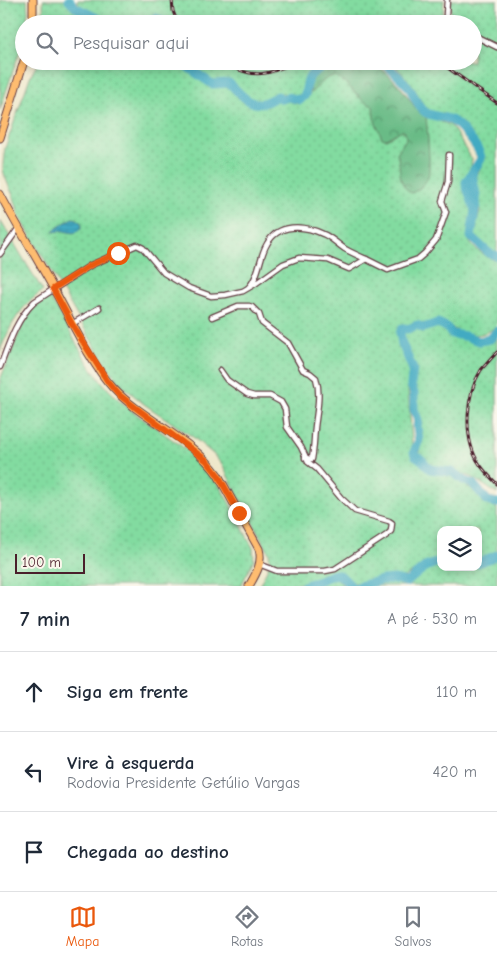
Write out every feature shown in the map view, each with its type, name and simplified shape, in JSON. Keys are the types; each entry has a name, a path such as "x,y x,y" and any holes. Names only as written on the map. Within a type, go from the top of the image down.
{"main road":[{"path":"33,0 33,15"},
{"path":"0,138 21,70"},
{"path":"0,194 18,229 103,376 118,394 198,454 212,467 256,543 260,554 259,564 249,586"}],"street":[{"path":"446,15 447,0"},
{"path":"482,40 497,47"},
{"path":"246,290 255,278 267,243 277,232 288,228 297,227 320,233 346,250 384,269 391,270 418,259 431,247 440,232 446,212 442,201 448,182 449,156"},
{"path":"0,254 18,229"},
{"path":"0,367 19,320 34,302 91,265 137,246 144,248 164,273 189,288 211,296 246,290 283,264 298,258 328,260 349,269 366,260"},
{"path":"212,317 238,306 249,306 259,314 262,322 288,343 303,370 316,378 319,403 315,430 315,449 312,459 305,458"},
{"path":"72,324 99,308"},
{"path":"220,370 227,380 247,394 270,396 281,402 285,408 287,427 301,447 308,462 317,469 350,506 360,513 389,521 393,527 391,531 335,569 277,571 259,564"}],"green space":[{"path":"0,0 27,0 28,15 15,15 15,65 0,110"},
{"path":"43,0 67,0 74,9 86,15 44,15"},
{"path":"77,0 444,0 443,15 95,15 81,8"},
{"path":"450,0 497,0 497,254 485,249 473,237 480,212 476,177 485,159 479,144 451,118 435,115 426,110 413,86 399,70 482,70 482,15 451,15"},
{"path":"34,70 186,70 211,85 220,86 227,84 240,97 253,105 267,105 278,99 298,104 308,97 311,79 314,74 321,70 383,70 399,85 418,111 450,125 472,159 471,167 463,182 471,208 468,234 470,243 488,257 497,260 497,325 493,329 482,334 471,335 459,332 445,322 439,321 406,325 400,327 397,332 399,346 410,370 408,389 413,456 428,471 452,476 472,489 488,504 497,508 497,552 482,558 482,526 437,526 437,560 424,565 404,577 383,577 354,583 341,572 332,572 310,581 288,586 259,586 270,563 269,553 222,465 213,454 193,437 144,404 120,384 98,352 18,214 16,202 4,174 5,148"},
{"path":"196,70 311,70 307,76 303,91 299,95 283,94 260,101 248,98 232,82 213,80"},
{"path":"320,70 383,70 399,85 418,111 426,116 429,172 421,187 411,193 406,189 401,180 397,153 406,139 405,132 402,130 386,139 382,138 374,118 373,106 367,104 341,79 335,76 325,80 310,93 311,79"},
{"path":"0,220 43,291 22,310 0,351"},
{"path":"49,297 84,357 109,390 131,410 191,453 216,480 253,548 254,559 241,586 0,586 0,380 25,319 35,307"},
{"path":"434,325 443,328 451,336 466,338 477,343 487,342 497,337 497,494 472,477 446,469 431,467 419,455 421,434 418,427 420,417 413,387 417,370 409,351 403,345 402,333 404,330 409,331 414,327 424,330"},
{"path":"497,558 497,586 369,586 380,582 396,581 409,584 419,574 437,565 437,571 482,571 482,565"},
{"path":"336,578 343,586 313,586 327,579"}],"water":[{"path":"72,218 78,220 82,226 78,231 74,233 54,232 54,230"}],"waterway":[{"path":"69,0 75,7 91,15"},
{"path":"192,70 212,84 229,83 248,101 258,104 278,96 282,99 288,97 300,100 305,95 310,76 318,70"},
{"path":"392,70 407,85 423,110 428,114 451,120 478,149 481,159 466,182 475,210 471,237 489,253 497,256"},
{"path":"472,174 476,206"},
{"path":"497,331 490,339 479,341 452,334 446,327 438,323 423,328 417,325 408,329 403,328 400,333 402,344 413,369 411,385 414,393 414,409 418,420 419,440 414,452 415,455 430,469 452,472 465,481 472,483 488,501 497,503"},
{"path":"482,561 497,555"},
{"path":"359,586 382,580 395,579 407,582 425,567 437,562"},
{"path":"304,586 335,574 341,576 351,586"}],"railway":[{"path":"172,0 175,15"},
{"path":"239,70 256,74 276,70"},
{"path":"451,70 497,103"},
{"path":"497,352 481,370 476,380 469,402 468,415 470,439 477,460 497,484"}],"route":[{"path":"118,253 80,271 53,289 103,376 118,394 206,460 218,475 239,513"}]}
